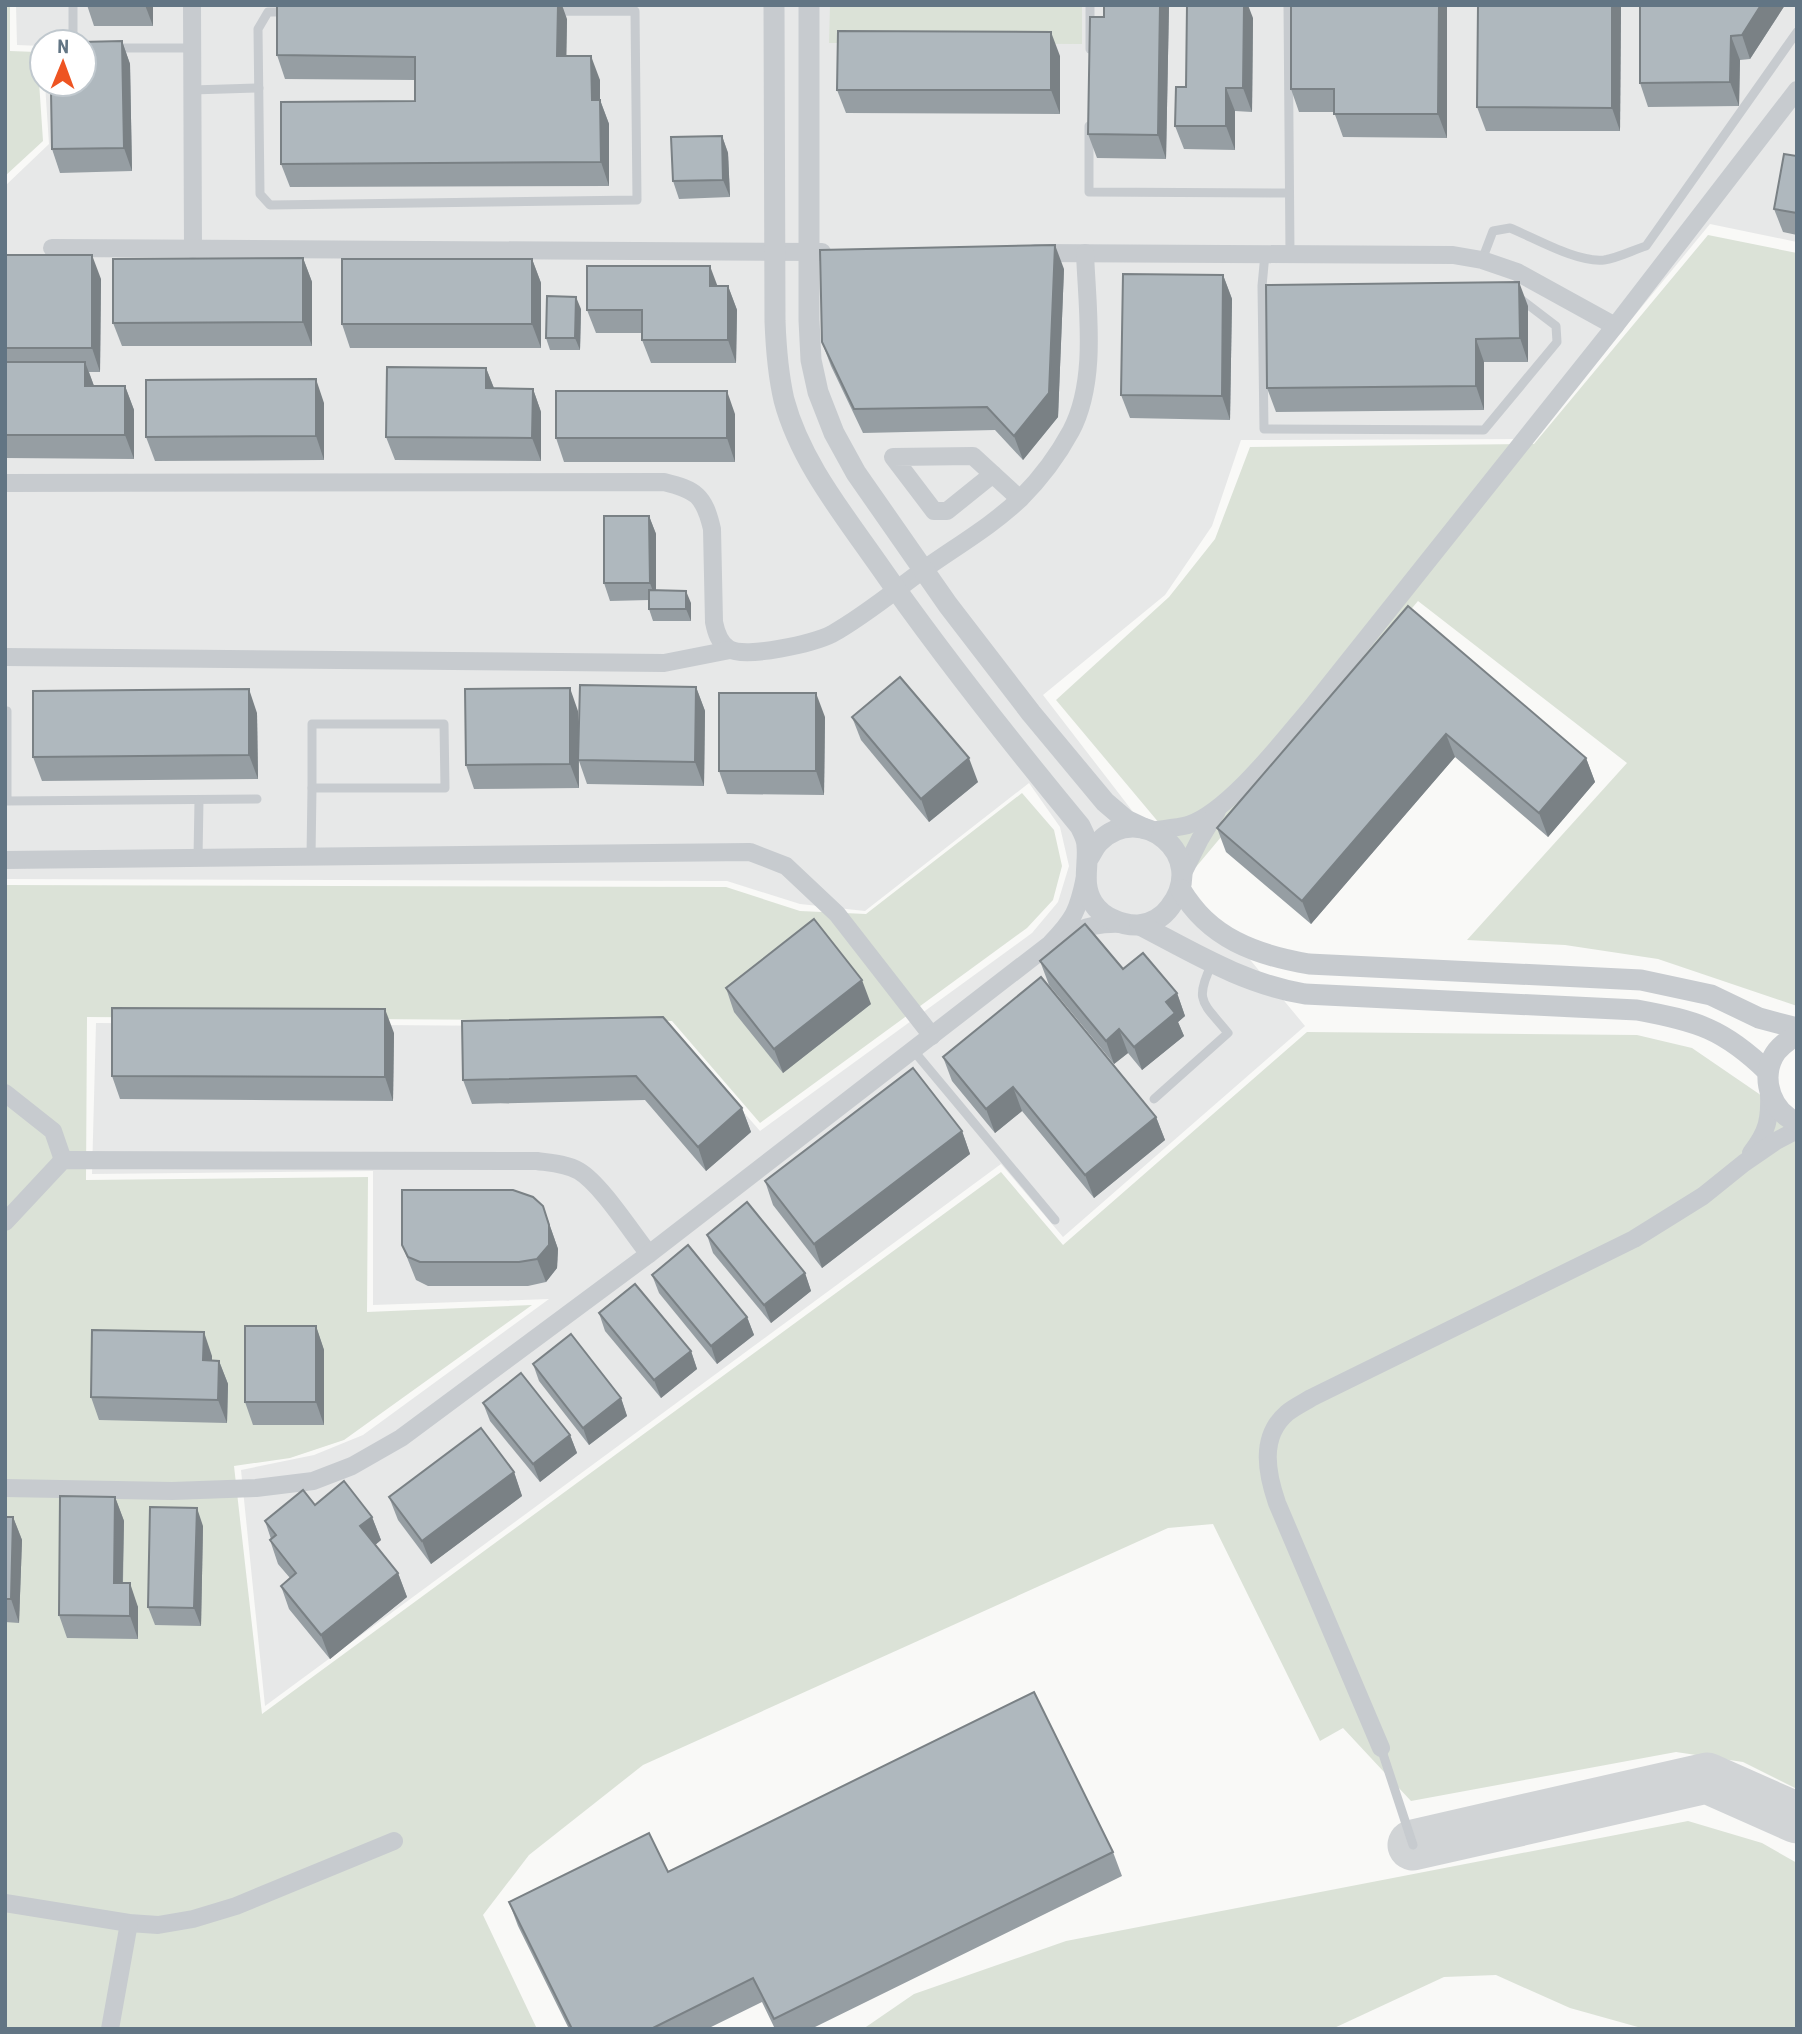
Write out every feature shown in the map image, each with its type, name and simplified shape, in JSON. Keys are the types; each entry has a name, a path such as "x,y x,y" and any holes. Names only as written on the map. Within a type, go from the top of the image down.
{"street":[{"path":"192,5 193,249"},
{"path":"774,5 778,365 785,402 803,447 827,491 896,591 1004,734 1080,826 1087,842 1088,894 1094,905 1104,915 1131,924 1212,964 1275,989 1305,994 1637,1010 1700,1024 1747,1052 1768,1080 1775,1104 1790,1119 1797,1122"},
{"path":"808,5 811,360 818,392 834,433 856,473 923,570 1022,702 1105,802 1126,820 1161,836 1174,848 1179,857 1182,882 1191,907 1208,925 1226,937 1282,960 1309,964 1641,980 1711,995 1759,1018 1797,1028"},
{"path":"5,1488 172,1491 256,1488 313,1481 352,1466 401,1438 649,1254 1050,944 1068,926 1078,909 1086,869 1100,842 1121,830 1188,825 1208,815 1270,755 1310,709 1615,326 1797,90"},
{"path":"52,248 843,252"},
{"path":"1018,253 1453,255 1482,260 1517,272 1615,326"},
{"path":"5,657 664,663 730,650 758,651 805,643 829,635 971,538 1020,499 1053,462 1072,429 1083,400 1088,364 1086,253"},
{"path":"993,474 947,510 934,511 892,457 973,456 993,474 1020,499"},
{"path":"5,483 664,482 690,489 701,500 709,515 712,529 714,622 716,634 730,650"},
{"path":"1050,944 1087,926 1131,924 1164,915 1182,882 1200,839 1223,802"},
{"path":"5,860 750,852 786,866 837,914 932,1036"},
{"path":"1744,1163 1761,1141 1770,1120 1768,1080 1773,1056 1783,1044 1797,1035"},
{"path":"5,1093 54,1131 64,1160"},
{"path":"1381,1748 1277,1503 1268,1476 1272,1430 1286,1414 1311,1398 1634,1239 1703,1196 1744,1163 1797,1130"},
{"path":"5,1222 64,1160 537,1161 579,1171 592,1181 649,1254"},
{"path":"5,1903 129,1923 158,1925 193,1919 236,1906 394,1841"},
{"path":"110,2029 129,1923"}],"lane":[{"path":"73,5 74,28"},
{"path":"1090,5 1090,59"},
{"path":"1288,5 1290,254"},
{"path":"635,11 637,200 270,205 260,194 259,88 258,29 268,12 635,11"},
{"path":"1482,260 1493,231 1502,228 1510,228 1574,255 1595,260 1606,260 1646,246 1797,32"},
{"path":"98,48 192,48"},
{"path":"192,90 259,88"},
{"path":"1089,112 1089,192 1289,193"},
{"path":"1265,254 1262,286 1264,429 1484,430 1557,342 1556,326 1513,293"},
{"path":"1262,286 1276,286"},
{"path":"7,711 7,801 257,799"},
{"path":"311,857 312,724 444,724 444,788 312,788"},
{"path":"198,858 199,800"},
{"path":"1154,1099 1228,1033 1202,1000 1202,984 1212,964"},
{"path":"913,1050 1055,1220"},
{"path":"1381,1748 1413,1845"}],"shaded area":[{"path":"5,5 10,5 10,51 28,52 28,98 40,98 43,141 5,176"},
{"path":"16,5 1797,5 1797,242 1710,224 1533,439 1241,440 1212,526 1165,595 1043,695 1204,904 1305,1026 1063,1237 1001,1164 265,1706 241,1470 314,1455 363,1435 549,1299 373,1305 373,1171 92,1174 96,1023 669,1027 760,1131 1032,933 1058,902 1069,866 1060,827 1029,783 865,911 800,904 727,881 5,879 5,186 49,144 46,98 98,98 98,28 28,28 28,45 17,45"},
{"path":"830,5 1082,5 1082,44 829,43"},
{"path":"1708,235 1797,253 1797,1006 1658,959 1565,945 1467,940 1627,763 1418,601 1196,867 1056,700 1169,597 1215,539 1250,447 1534,444"},
{"path":"1022,793 1054,830 1062,866 1053,900 1027,928 760,1123 672,1021 87,1017 86,1180 368,1177 367,1312 532,1305 344,1440 290,1458 234,1466 262,1714 1001,1172 1063,1245 1307,1032 1637,1035 1692,1048 1797,1120 1797,1789 1743,1762 1676,1752 1411,1801 1343,1728 1320,1741 1213,1524 1168,1528 643,1765 529,1855 483,1915 537,2029 5,2029 5,885 726,887 800,911 866,914"},
{"path":"1688,1821 1762,1843 1797,1863 1797,2029 1645,2029 1570,2008 1496,1975 1444,1977 1332,2029 863,2029 914,1994 1066,1941"}],"building":[{"path":"277,5 558,5 557,56 591,56 592,100 600,100 601,162 281,164 281,102 415,101 415,57 277,55"},
{"path":"1104,5 1160,5 1158,135 1088,134 1090,17 1104,17"},
{"path":"1187,5 1244,5 1243,88 1226,88 1226,126 1175,126 1176,87 1186,87"},
{"path":"1291,5 1439,5 1438,114 1334,114 1334,89 1291,89"},
{"path":"1478,5 1612,5 1612,108 1477,107"},
{"path":"1640,5 1761,5 1742,35 1731,36 1730,82 1640,83"},
{"path":"838,31 1051,32 1051,90 837,90"},
{"path":"122,41 124,148 52,149 51,98 98,98 98,42"},
{"path":"722,136 723,180 673,181 671,137"},
{"path":"1784,154 1797,156 1797,213 1774,209"},
{"path":"1055,245 1049,393 1014,436 987,407 854,409 822,342 820,250"},
{"path":"5,255 92,255 92,348 5,348"},
{"path":"303,258 303,322 113,323 113,259"},
{"path":"342,259 532,259 532,324 342,324"},
{"path":"587,266 710,266 710,286 728,286 728,340 642,340 642,310 587,310"},
{"path":"1123,274 1223,275 1222,396 1121,395"},
{"path":"1519,282 1520,338 1476,339 1476,386 1267,388 1266,285"},
{"path":"547,296 576,297 575,338 546,338"},
{"path":"5,362 85,362 85,386 125,386 125,435 5,435"},
{"path":"387,367 486,368 486,388 533,389 532,438 386,437"},
{"path":"316,379 316,436 146,437 146,380"},
{"path":"556,391 727,391 727,438 556,438"},
{"path":"604,516 649,516 650,583 604,583"},
{"path":"649,590 686,591 686,609 649,609"},
{"path":"1408,606 1586,758 1539,813 1446,734 1302,901 1217,828"},
{"path":"900,677 969,758 921,799 852,717"},
{"path":"580,685 696,687 695,762 578,760"},
{"path":"570,688 570,764 466,765 465,689"},
{"path":"249,689 249,755 33,757 33,691"},
{"path":"719,693 816,693 816,771 719,771"},
{"path":"814,919 862,980 774,1049 726,988"},
{"path":"1085,924 1123,969 1143,953 1177,993 1166,1002 1175,1013 1134,1047 1119,1029 1106,1041 1040,961"},
{"path":"1041,977 1156,1117 1085,1175 1013,1087 986,1109 943,1057"},
{"path":"112,1008 385,1009 385,1077 112,1076"},
{"path":"663,1017 742,1108 698,1147 636,1076 463,1080 462,1021"},
{"path":"913,1068 962,1131 814,1244 765,1181"},
{"path":"402,1190 513,1190 533,1197 543,1206 549,1225 549,1245 537,1259 519,1262 420,1262 408,1257 402,1245"},
{"path":"747,1202 805,1273 764,1305 707,1235"},
{"path":"688,1245 747,1317 711,1346 652,1275"},
{"path":"635,1284 691,1351 654,1380 599,1313"},
{"path":"245,1326 316,1326 316,1402 245,1402"},
{"path":"92,1330 204,1332 203,1360 219,1361 218,1400 91,1397"},
{"path":"571,1334 621,1398 583,1428 533,1364"},
{"path":"521,1373 570,1435 533,1464 483,1403"},
{"path":"481,1428 514,1472 422,1541 389,1497"},
{"path":"344,1481 372,1517 360,1526 398,1573 321,1635 281,1586 296,1573 270,1540 276,1535 265,1521 303,1490 315,1505"},
{"path":"60,1496 115,1497 114,1583 130,1583 130,1616 59,1615"},
{"path":"150,1507 197,1508 194,1608 148,1607"},
{"path":"5,1517 13,1517 11,1599 5,1599"},
{"path":"1034,1692 1113,1852 774,2019 753,1978 651,2029 572,2029 509,1902 649,1833 668,1872"}],"taxiway":[{"path":"1413,1845 1707,1778 1797,1818"}]}
